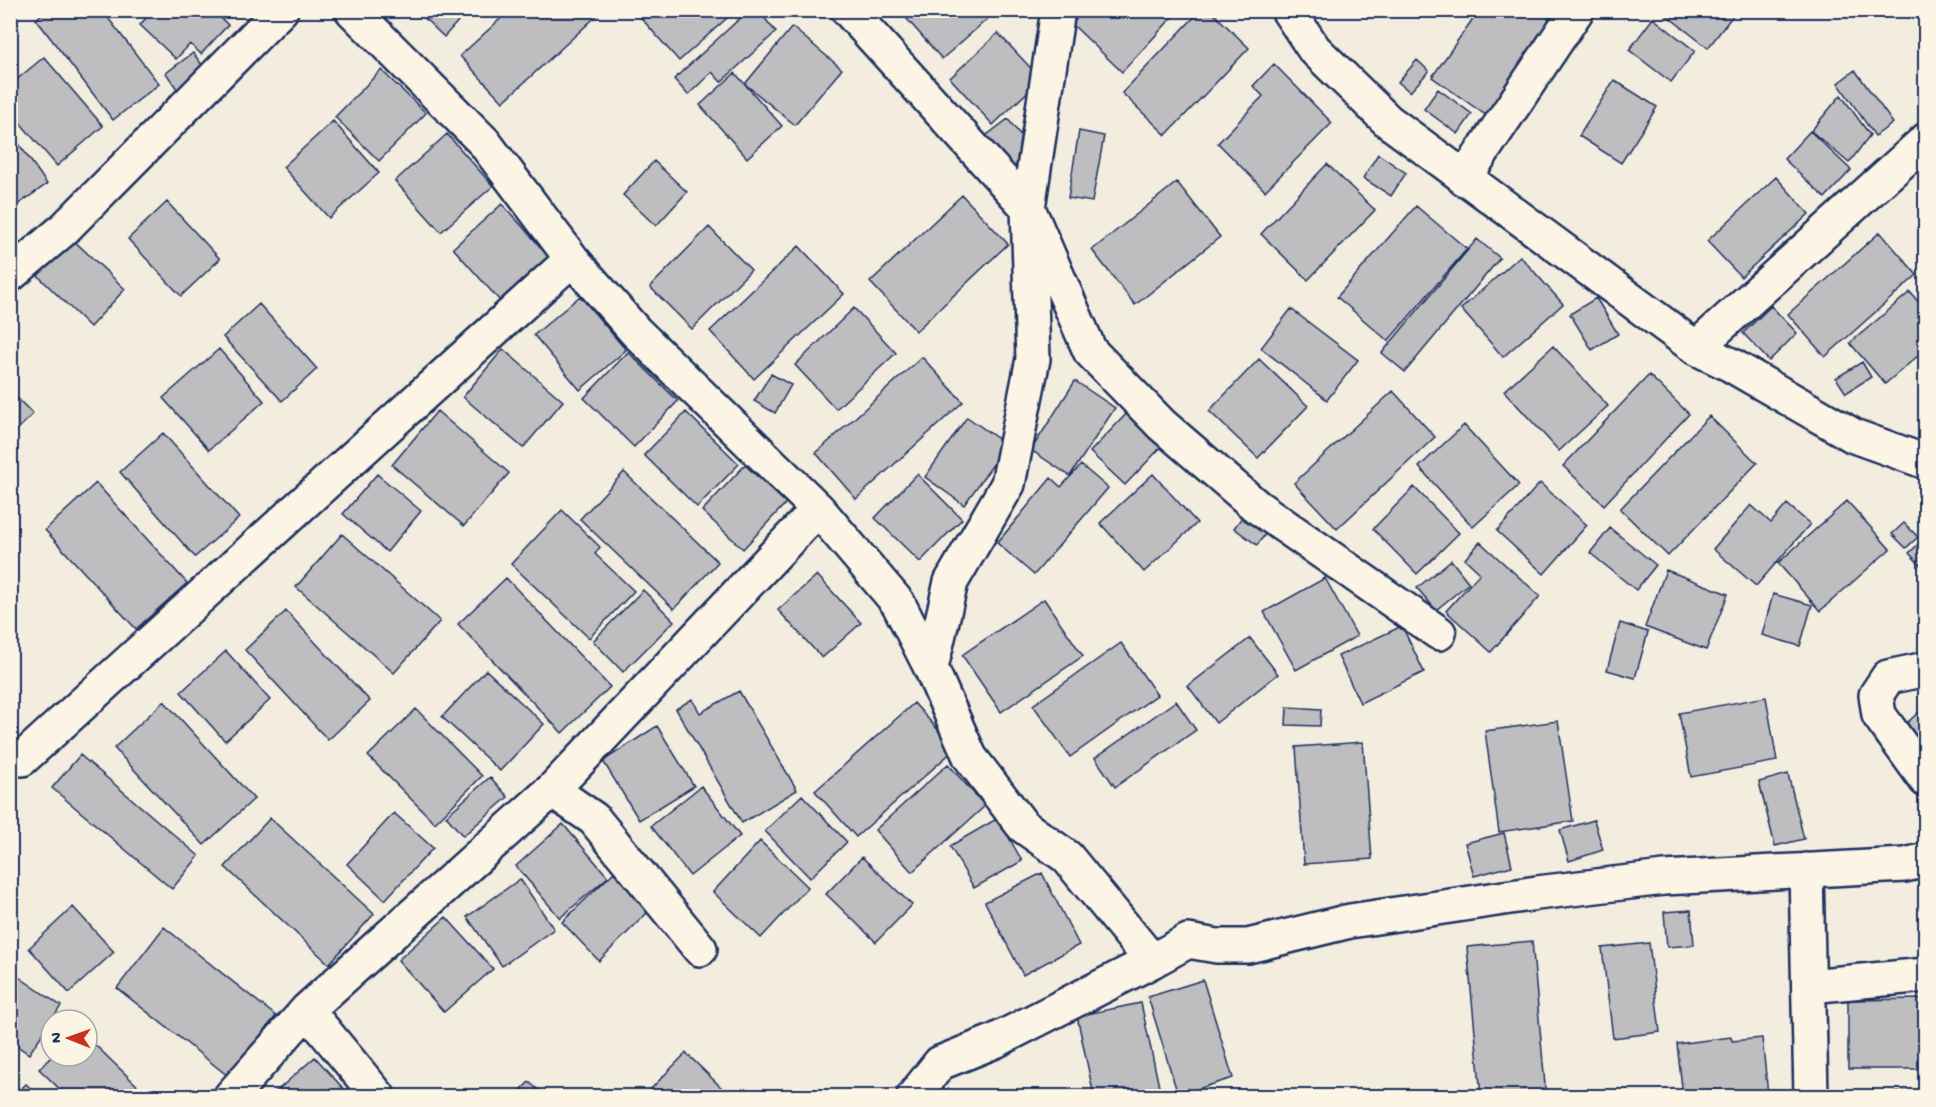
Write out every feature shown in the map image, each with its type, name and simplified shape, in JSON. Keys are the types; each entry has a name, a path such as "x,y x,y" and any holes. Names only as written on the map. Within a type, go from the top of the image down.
{"street":[{"path":"10,275 63,230 281,10"},
{"path":"352,10 484,142 572,259 635,331 818,509 898,603 931,668 970,757 1023,826 1067,856 1152,961"},
{"path":"848,10 1028,208 1090,351 1162,425 1256,506 1438,633"},
{"path":"931,668 951,582 1008,484 1033,359 1028,208 1058,10"},
{"path":"1288,10 1314,49 1388,121 1696,348 1731,365 1854,436 1926,462"},
{"path":"1464,179 1577,10"},
{"path":"1696,348 1926,140"},
{"path":"22,759 572,259"},
{"path":"231,1096 308,1010 552,790 818,509"},
{"path":"898,603 951,582"},
{"path":"1926,669 1888,677 1876,695 1879,715 1926,780"},
{"path":"552,790 594,819 700,949"},
{"path":"914,1096 940,1063 995,1041 1188,941 1217,946 1248,946 1350,921 1537,893 1664,878 1905,865 1926,860"},
{"path":"1806,870 1811,1096"},
{"path":"1809,986 1926,975"},
{"path":"308,1010 378,1096"}],"building":[{"path":"47,10 102,10 159,84 113,120 36,19"},
{"path":"153,10 213,10 228,25 201,54 190,44 176,59 140,25"},
{"path":"416,10 468,10 444,37"},
{"path":"510,10 603,10 503,102 460,56"},
{"path":"634,10 736,10 679,61"},
{"path":"749,10 758,10 776,32 721,82 712,72 688,95 674,79"},
{"path":"990,10 993,14 942,59 900,11"},
{"path":"1084,10 1179,10 1122,72 1072,24"},
{"path":"1201,10 1210,10 1249,48 1166,135 1122,93"},
{"path":"1479,10 1561,10 1487,116 1432,77"},
{"path":"1660,10 1737,10 1708,48"},
{"path":"1653,18 1695,51 1671,82 1629,50"},
{"path":"792,27 842,69 795,125 745,84"},
{"path":"998,33 1041,79 993,125 950,78"},
{"path":"193,53 209,74 181,95 166,73"},
{"path":"44,57 103,126 57,166 10,111 10,85"},
{"path":"1417,60 1429,71 1410,92 1398,82"},
{"path":"1274,64 1332,123 1265,191 1218,143 1263,96 1253,86"},
{"path":"381,70 426,113 379,161 335,117"},
{"path":"1855,70 1893,123 1875,136 1838,83"},
{"path":"735,73 782,126 747,158 700,105"},
{"path":"1614,80 1657,107 1621,163 1579,136"},
{"path":"1438,89 1472,114 1458,134 1424,109"},
{"path":"1841,95 1870,135 1849,163 1811,131"},
{"path":"1008,119 1034,153 1009,172 983,138"},
{"path":"333,121 379,173 329,218 283,167"},
{"path":"10,131 47,184 10,210"},
{"path":"1079,131 1104,136 1092,202 1068,198"},
{"path":"1810,131 1851,170 1825,198 1784,159"},
{"path":"447,134 493,186 441,232 395,181"},
{"path":"1378,154 1406,173 1391,196 1363,178"},
{"path":"654,161 687,192 656,226 623,195"},
{"path":"1327,164 1375,210 1308,280 1261,234"},
{"path":"1776,177 1809,214 1741,277 1707,241"},
{"path":"1177,182 1220,237 1135,305 1092,250"},
{"path":"962,195 1008,244 916,331 870,282"},
{"path":"167,202 220,259 181,296 128,239"},
{"path":"502,204 550,257 500,301 453,248"},
{"path":"1416,206 1467,249 1388,341 1337,297"},
{"path":"709,227 751,270 692,329 650,287"},
{"path":"1880,232 1917,275 1825,357 1788,314"},
{"path":"68,235 125,289 90,327 33,271"},
{"path":"1477,239 1500,258 1405,372 1382,353"},
{"path":"799,246 844,294 754,379 710,331"},
{"path":"1520,256 1563,304 1503,357 1461,309"},
{"path":"1910,292 1926,311 1926,349 1885,384 1850,343"},
{"path":"580,296 626,350 580,390 534,335"},
{"path":"1596,298 1618,334 1592,350 1570,314"},
{"path":"259,304 317,369 282,401 223,337"},
{"path":"1771,306 1797,333 1769,361 1743,333"},
{"path":"854,308 896,353 836,409 795,365"},
{"path":"1291,309 1358,360 1327,400 1261,348"},
{"path":"1553,346 1608,406 1559,451 1504,391"},
{"path":"219,349 264,401 209,450 163,398"},
{"path":"503,349 563,401 523,448 463,397"},
{"path":"628,352 678,401 634,447 584,398"},
{"path":"922,357 963,402 856,499 816,453"},
{"path":"1259,359 1308,406 1258,458 1209,411"},
{"path":"1862,362 1871,377 1846,393 1836,378"},
{"path":"771,374 791,385 775,413 754,401"},
{"path":"1649,375 1689,414 1604,505 1563,466"},
{"path":"1075,381 1115,408 1070,476 1031,450"},
{"path":"10,391 33,414 10,437"},
{"path":"1393,391 1435,437 1337,529 1294,483"},
{"path":"1130,410 1164,444 1125,485 1090,452"},
{"path":"437,411 509,473 464,526 392,465"},
{"path":"686,412 739,464 697,507 644,455"},
{"path":"1709,416 1757,463 1668,556 1620,509"},
{"path":"967,417 1007,445 964,505 925,477"},
{"path":"1464,425 1519,485 1473,527 1419,467"},
{"path":"163,433 239,518 195,557 120,472"},
{"path":"745,465 786,503 743,549 702,511"},
{"path":"1081,465 1108,488 1034,575 997,543 1051,478 1061,487"},
{"path":"624,472 718,562 674,609 580,519"},
{"path":"377,474 421,511 387,552 343,514"},
{"path":"917,474 962,519 920,562 875,518"},
{"path":"1153,474 1197,523 1144,572 1100,523"},
{"path":"96,483 187,583 136,629 45,530"},
{"path":"1540,483 1587,525 1544,574 1497,531"},
{"path":"1414,487 1459,533 1417,574 1373,529"},
{"path":"1847,501 1890,549 1820,611 1778,563"},
{"path":"1787,504 1810,524 1756,586 1713,549 1751,505 1771,523"},
{"path":"1251,505 1273,524 1257,545 1234,528"},
{"path":"562,510 600,547 595,554 634,591 589,638 511,564"},
{"path":"1904,523 1918,537 1906,548 1892,534"},
{"path":"1610,528 1656,565 1636,590 1590,553"},
{"path":"342,534 440,621 394,673 296,587"},
{"path":"1926,537 1926,571 1909,553"},
{"path":"1480,542 1540,596 1491,652 1446,611 1480,573 1465,559"},
{"path":"1451,560 1469,583 1436,610 1417,588"},
{"path":"1666,570 1728,594 1706,650 1645,627"},
{"path":"817,575 861,623 822,658 778,610"},
{"path":"506,578 610,687 562,733 458,624"},
{"path":"1325,578 1357,636 1296,670 1264,612"},
{"path":"643,590 674,621 623,672 593,641"},
{"path":"1773,594 1812,605 1800,646 1762,635"},
{"path":"1044,599 1083,656 1001,712 962,655"},
{"path":"286,611 370,701 328,740 245,650"},
{"path":"1620,623 1648,632 1635,678 1607,670"},
{"path":"1402,626 1424,672 1360,703 1338,656"},
{"path":"1250,638 1278,674 1216,723 1188,686"},
{"path":"1121,643 1157,695 1070,757 1033,705"},
{"path":"226,651 270,700 225,741 181,692"},
{"path":"486,670 544,724 500,771 442,717"},
{"path":"739,691 797,790 742,823 676,709 692,699 700,713"},
{"path":"1766,697 1777,761 1691,777 1679,713"},
{"path":"164,701 254,799 204,845 114,748"},
{"path":"1176,701 1196,730 1115,787 1095,758"},
{"path":"914,703 955,749 856,837 815,791"},
{"path":"1926,706 1926,755 1901,728"},
{"path":"1287,707 1321,709 1320,726 1286,725"},
{"path":"416,709 482,776 435,823 368,756"},
{"path":"1558,721 1573,821 1499,832 1485,731"},
{"path":"657,726 694,786 639,820 603,761"},
{"path":"1363,742 1372,859 1304,864 1296,747"},
{"path":"80,755 199,856 172,889 52,788"},
{"path":"948,764 985,806 912,872 875,830"},
{"path":"1788,774 1804,839 1775,846 1759,782"},
{"path":"490,777 508,797 463,836 446,816"},
{"path":"701,786 740,836 690,876 651,826"},
{"path":"802,795 847,842 810,878 765,831"},
{"path":"394,813 433,848 385,900 347,864"},
{"path":"270,818 374,914 329,964 225,867"},
{"path":"998,818 1022,861 974,888 950,846"},
{"path":"1594,820 1603,850 1569,861 1560,830"},
{"path":"563,824 608,877 560,918 516,866"},
{"path":"1504,833 1512,866 1474,876 1465,843"},
{"path":"760,841 808,887 761,938 713,892"},
{"path":"862,857 912,905 876,942 826,894"},
{"path":"614,872 650,910 599,961 562,922"},
{"path":"1042,873 1079,945 1023,975 985,902"},
{"path":"520,879 554,929 502,966 467,917"},
{"path":"73,907 114,952 69,993 29,948"},
{"path":"1691,910 1694,945 1667,947 1664,912"},
{"path":"446,917 493,969 444,1012 398,960"},
{"path":"164,927 276,1016 228,1076 117,988"},
{"path":"1532,941 1546,1096 1481,1096 1467,947"},
{"path":"1649,943 1660,1032 1613,1038 1602,948"},
{"path":"10,971 61,1006 60,1008 39,1008 39,1039 29,1054 10,1041"},
{"path":"1203,980 1233,1078 1178,1095 1148,997"},
{"path":"1926,999 1926,1069 1848,1069 1848,1000"},
{"path":"1141,1003 1161,1096 1094,1096 1077,1016"},
{"path":"1731,1037 1732,1041 1762,1038 1768,1094 1683,1096 1677,1044"},
{"path":"99,1049 148,1096 67,1096 39,1069 99,1068"},
{"path":"686,1053 730,1096 644,1096"},
{"path":"315,1057 350,1096 271,1096"},
{"path":"529,1082 545,1096 515,1096"},
{"path":"26,1084 39,1096 14,1096"},
{"path":"1926,1090 1926,1096 1842,1096"}]}
